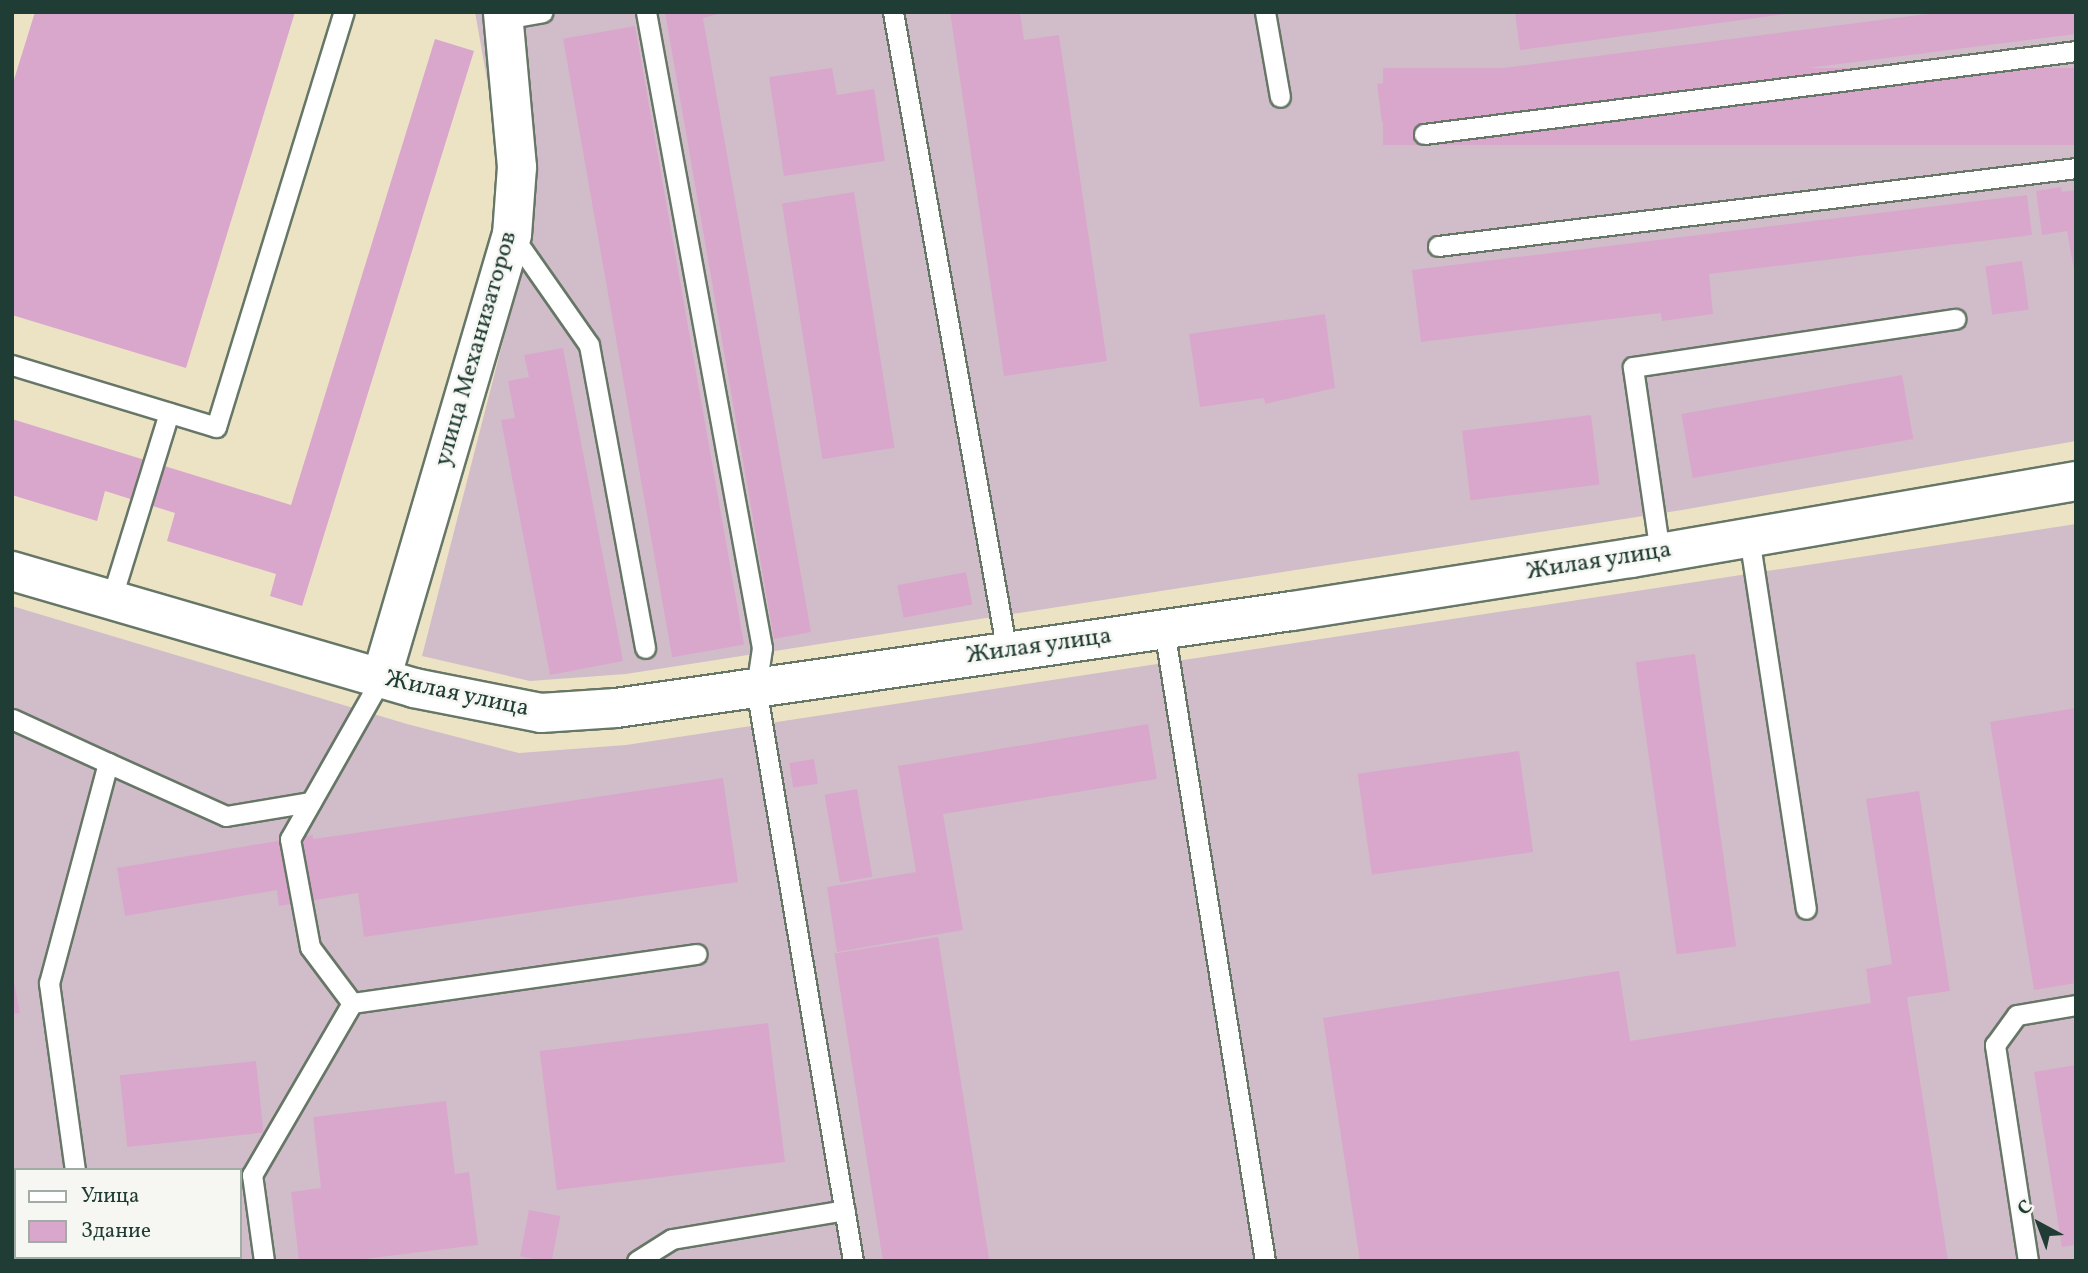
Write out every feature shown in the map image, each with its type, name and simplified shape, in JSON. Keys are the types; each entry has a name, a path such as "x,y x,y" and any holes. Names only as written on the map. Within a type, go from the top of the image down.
{"main road":[{"name":"улица Механизаторов","path":"381,679 512,235 517,167 503,16"},
{"name":"Жилая улица","path":"12,571 381,679 541,713 616,708 1164,629 1660,553 2076,481"}],"lane":[{"path":"12,365 216,428 344,12"},
{"path":"503,16 542,12"},
{"path":"646,12 762,648 756,688 853,1261"},
{"path":"893,12 1007,652"},
{"path":"1265,12 1280,97"},
{"path":"1424,134 2076,51"},
{"path":"1438,246 2076,168"},
{"path":"512,235 589,345 645,648"},
{"path":"1660,553 1633,367 1955,319"},
{"path":"111,600 169,413"},
{"path":"1749,537 1806,909"},
{"path":"1164,629 1265,1261"},
{"path":"352,1003 310,947 290,839 381,679"},
{"path":"12,719 226,816 311,802"},
{"path":"75,1168 49,983 108,763"},
{"path":"352,1003 697,954"},
{"path":"264,1261 252,1175 352,1003"},
{"path":"2028,1261 1995,1045 2017,1015 2076,1005"},
{"path":"637,1261 672,1239 845,1210"}],"shaded area":[{"path":"475,12 2076,12 2076,441 1682,510 626,674 530,681 422,656 521,271"},
{"path":"2076,524 2076,1261 12,1261 12,606 407,724 519,753 626,745"}],"building":[{"path":"35,12 295,12 186,368 12,315 12,86"},
{"path":"665,12 726,12 703,18 811,632 774,639"},
{"path":"950,12 1020,12 1024,40 1059,35 1107,361 1004,376"},
{"path":"1515,12 1785,12 1785,14 1520,50"},
{"path":"1943,12 2076,12 2076,34 1382,122 1377,84"},
{"path":"635,26 744,644 672,657 563,39"},
{"path":"435,39 474,51 302,606 270,596 276,574 167,541 175,513 105,491 97,521 12,495 12,419 291,505"},
{"path":"832,68 837,95 874,89 885,161 784,176 769,77"},
{"path":"1383,68 2076,68 2076,145 1383,145"},
{"path":"2061,187 2062,192 2076,190 2076,281 2067,231 2042,235 2036,191"},
{"path":"854,192 895,448 822,459 782,203"},
{"path":"2027,195 2032,235 1709,274 1713,314 1662,321 1661,313 1421,342 1412,270"},
{"path":"2022,261 2029,310 1992,315 1985,266"},
{"path":"1325,314 1335,388 1265,404 1264,398 1200,407 1189,334"},
{"path":"563,348 623,661 550,675 501,420 515,418 508,381 529,377 524,355"},
{"path":"1902,375 1913,439 1693,478 1681,414"},
{"path":"1591,415 1600,484 1470,500 1462,431"},
{"path":"966,572 972,604 904,618 897,585"},
{"path":"1695,654 1736,946 1677,954 1636,662"},
{"path":"2076,708 2076,983 2034,990 1990,722"},
{"path":"1148,724 1157,779 943,814 963,930 837,952 827,887 916,872 898,766"},
{"path":"1519,751 1533,852 1372,875 1358,774"},
{"path":"814,759 818,784 793,788 789,763"},
{"path":"723,778 738,882 364,937 358,893 279,906 277,890 125,916 117,868 313,835 313,839"},
{"path":"857,789 872,877 840,882 825,795"},
{"path":"1919,791 1950,991 1907,997 1948,1261 1360,1261 1323,1018 1619,971 1630,1041 1871,1003 1866,969 1892,964 1866,799"},
{"path":"938,937 989,1261 883,1261 834,953"},
{"path":"12,971 20,1013 12,1014"},
{"path":"768,1023 785,1162 557,1190 540,1051"},
{"path":"256,1061 264,1133 127,1147 120,1075"},
{"path":"2076,1065 2076,1245 2062,1247 2034,1072"},
{"path":"446,1101 455,1174 469,1172 478,1245 348,1261 299,1261 291,1192 321,1188 313,1117"},
{"path":"529,1210 560,1216 552,1261 520,1256"}]}
